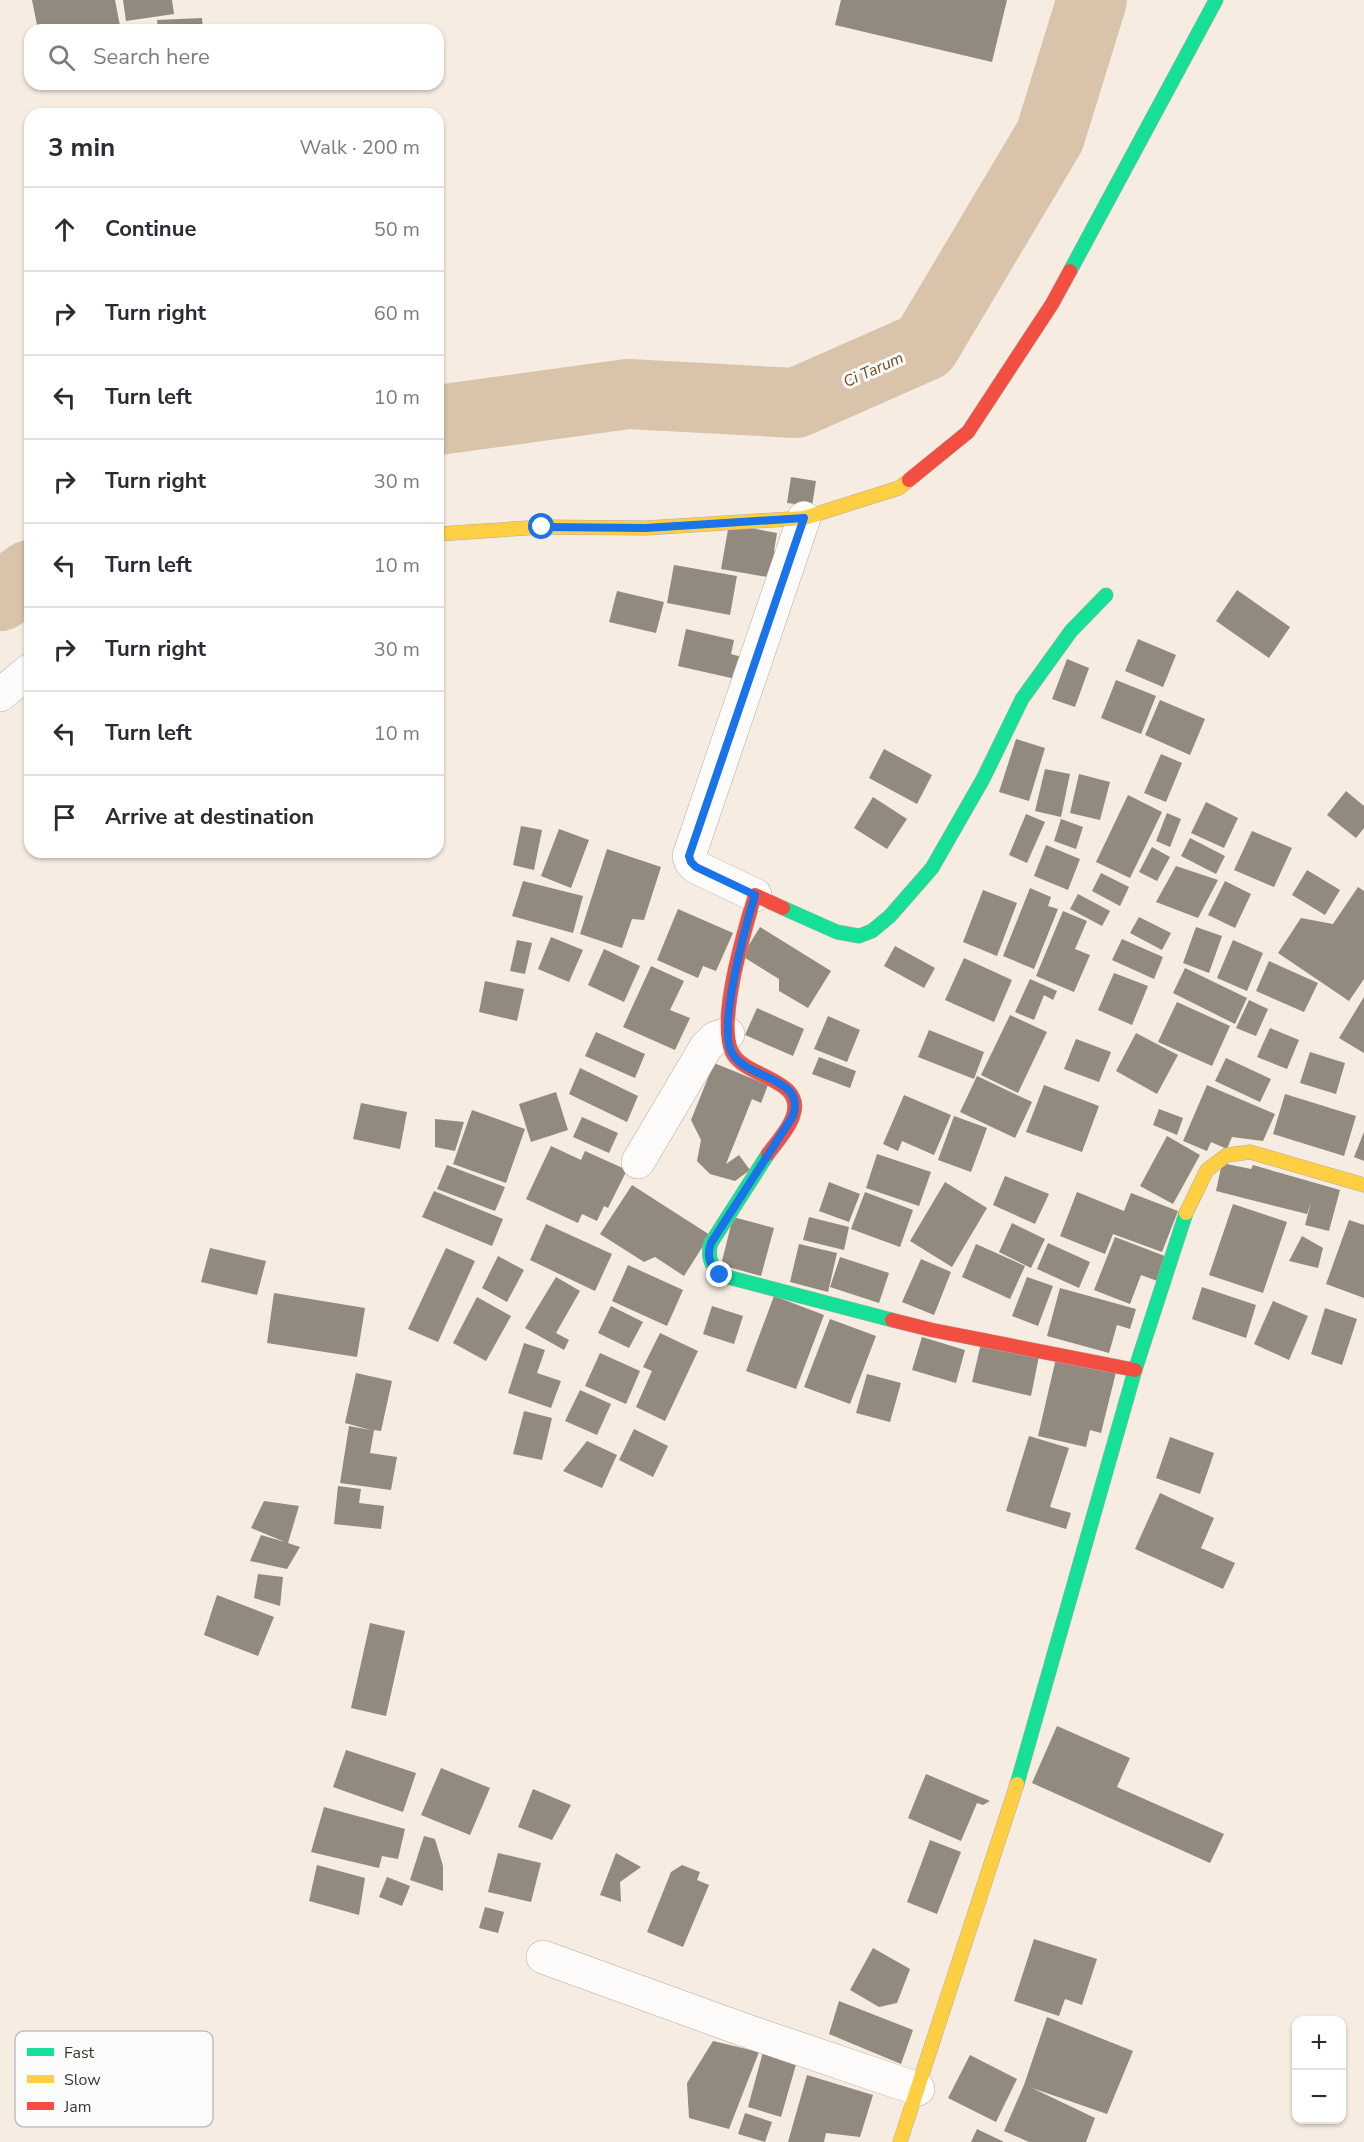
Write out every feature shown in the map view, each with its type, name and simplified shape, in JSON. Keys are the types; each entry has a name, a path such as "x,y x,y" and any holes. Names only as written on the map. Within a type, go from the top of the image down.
{"street":[{"path":"444,534 542,527 646,528 804,518 899,488 968,432 1052,304 1216,0"},
{"path":"804,518 689,856 696,867 837,932 859,936 872,931 890,915 932,867 983,780 1022,699 1071,631 1106,595"},
{"path":"0,696 24,675"},
{"path":"755,895 727,1013 731,1053 743,1065 790,1089 795,1099 795,1108 793,1116 711,1243 707,1254 711,1266 720,1275 932,1330 1135,1370"},
{"path":"638,1162 706,1047 715,1038 728,1034"},
{"path":"900,2142 1029,1747 1135,1370 1186,1213 1207,1170 1227,1155 1250,1152 1364,1185"},
{"path":"543,1957 747,2031 918,2089"}],"building":[{"path":"32,0 115,0 120,24 37,24"},
{"path":"123,0 172,0 174,14 126,21"},
{"path":"841,0 1007,0 992,62 835,25"},
{"path":"202,18 202,24 157,24 157,20"},
{"path":"791,477 816,481 812,506 787,503"},
{"path":"729,524 777,533 774,551 784,553 779,579 721,569"},
{"path":"674,565 737,576 730,615 667,603"},
{"path":"1237,590 1290,627 1269,658 1216,621"},
{"path":"617,591 664,602 656,633 609,622"},
{"path":"686,629 734,640 731,654 745,658 740,680 678,666"},
{"path":"1138,639 1176,655 1163,687 1125,671"},
{"path":"1067,659 1089,668 1075,707 1052,699"},
{"path":"1116,680 1156,696 1141,734 1101,718"},
{"path":"1160,700 1205,719 1190,755 1145,735"},
{"path":"1016,739 1045,748 1029,801 999,792"},
{"path":"884,749 932,775 917,804 869,778"},
{"path":"1161,754 1182,763 1166,802 1144,793"},
{"path":"1045,769 1070,774 1061,817 1035,811"},
{"path":"1079,774 1110,782 1100,820 1070,813"},
{"path":"1346,791 1364,806 1364,828 1356,838 1327,815"},
{"path":"1128,795 1162,812 1130,878 1096,862"},
{"path":"873,797 907,819 887,849 854,828"},
{"path":"1206,802 1238,818 1224,848 1191,833"},
{"path":"1167,813 1181,819 1170,847 1156,841"},
{"path":"1026,814 1045,822 1027,863 1009,855"},
{"path":"1061,819 1083,827 1076,849 1054,841"},
{"path":"521,826 542,830 534,870 513,865"},
{"path":"559,829 589,840 571,888 541,876"},
{"path":"1252,831 1292,848 1274,887 1234,870"},
{"path":"1190,838 1225,856 1216,874 1181,856"},
{"path":"1046,845 1080,859 1068,890 1034,876"},
{"path":"1152,847 1170,857 1157,881 1139,872"},
{"path":"607,849 661,867 644,920 632,919 622,948 580,934"},
{"path":"1176,866 1218,880 1198,918 1156,902"},
{"path":"1307,870 1340,890 1325,915 1292,895"},
{"path":"1101,873 1129,887 1120,906 1092,891"},
{"path":"523,881 583,896 573,933 512,916"},
{"path":"1225,881 1251,894 1235,928 1208,915"},
{"path":"1358,887 1364,891 1364,979 1349,1001 1278,953 1301,918 1333,924"},
{"path":"1030,888 1051,897 1048,906 1058,909 1034,969 1003,956"},
{"path":"983,890 1017,903 997,956 963,942"},
{"path":"1078,894 1110,911 1102,926 1070,909"},
{"path":"678,909 733,933 716,971 703,966 698,978 657,960"},
{"path":"1063,911 1087,921 1075,949 1090,955 1074,992 1036,976"},
{"path":"1139,917 1171,933 1162,950 1130,933"},
{"path":"760,927 831,971 808,1008 779,991 779,979 742,956"},
{"path":"1196,927 1222,936 1209,973 1183,963"},
{"path":"551,937 583,950 569,982 538,969"},
{"path":"1122,939 1163,957 1154,979 1112,960"},
{"path":"517,940 532,943 525,974 510,971"},
{"path":"1233,940 1263,953 1247,991 1217,978"},
{"path":"895,946 935,968 924,988 884,966"},
{"path":"604,949 640,966 624,1002 588,985"},
{"path":"964,958 1012,980 994,1022 945,1000"},
{"path":"1269,961 1318,983 1304,1012 1256,991"},
{"path":"651,966 684,981 670,1010 690,1018 675,1050 623,1027"},
{"path":"1185,968 1247,998 1235,1024 1173,993"},
{"path":"1114,973 1148,986 1132,1025 1098,1010"},
{"path":"1030,979 1057,991 1053,1000 1044,995 1034,1020 1015,1012"},
{"path":"485,981 524,989 517,1021 479,1012"},
{"path":"1364,997 1364,1053 1339,1038"},
{"path":"1249,1000 1268,1009 1256,1036 1236,1028"},
{"path":"1177,1002 1230,1026 1212,1066 1158,1042"},
{"path":"757,1008 804,1029 793,1056 745,1035"},
{"path":"1010,1015 1047,1032 1018,1093 981,1075"},
{"path":"828,1016 860,1030 847,1062 814,1049"},
{"path":"1270,1028 1299,1040 1287,1069 1257,1057"},
{"path":"929,1030 984,1052 974,1079 918,1057"},
{"path":"596,1032 645,1054 635,1078 585,1056"},
{"path":"1136,1033 1178,1055 1157,1094 1116,1071"},
{"path":"1076,1039 1111,1052 1099,1082 1064,1069"},
{"path":"1310,1052 1345,1063 1336,1094 1300,1083"},
{"path":"819,1057 856,1071 850,1088 812,1074"},
{"path":"1226,1058 1271,1079 1260,1102 1215,1081"},
{"path":"714,1063 768,1085 761,1103 752,1099 726,1164 739,1155 750,1170 735,1181 710,1174 697,1161 701,1140 691,1120"},
{"path":"580,1068 638,1096 627,1122 569,1094"},
{"path":"977,1076 1032,1102 1015,1138 960,1112"},
{"path":"1044,1085 1099,1106 1082,1152 1026,1132"},
{"path":"1207,1085 1275,1114 1263,1141 1232,1137 1227,1149 1211,1142 1207,1151 1183,1141"},
{"path":"556,1092 568,1130 531,1142 519,1104"},
{"path":"1285,1094 1356,1116 1344,1156 1273,1134"},
{"path":"904,1095 951,1115 934,1155 902,1141 898,1151 883,1144"},
{"path":"361,1103 407,1112 400,1149 353,1139"},
{"path":"1159,1109 1183,1118 1177,1135 1153,1125"},
{"path":"472,1110 525,1129 506,1183 453,1164"},
{"path":"954,1116 987,1128 971,1172 938,1160"},
{"path":"582,1117 618,1133 609,1153 573,1137"},
{"path":"435,1119 464,1122 455,1151 435,1147"},
{"path":"1364,1132 1364,1161 1354,1157"},
{"path":"1167,1136 1200,1155 1173,1204 1140,1186"},
{"path":"551,1146 581,1160 585,1151 627,1170 608,1208 604,1206 597,1221 582,1214 578,1223 526,1199"},
{"path":"877,1154 931,1172 919,1206 866,1188"},
{"path":"1222,1163 1251,1169 1253,1165 1340,1190 1329,1231 1305,1225 1311,1202 1307,1214 1216,1191"},
{"path":"447,1165 505,1187 495,1211 437,1189"},
{"path":"1005,1176 1049,1194 1035,1224 993,1205"},
{"path":"829,1182 860,1194 849,1222 819,1211"},
{"path":"945,1182 987,1208 952,1267 910,1241"},
{"path":"632,1185 710,1235 684,1276 655,1257 644,1262 600,1234"},
{"path":"434,1191 503,1219 492,1246 422,1217"},
{"path":"865,1192 913,1210 900,1247 851,1229"},
{"path":"1077,1192 1124,1211 1131,1193 1178,1211 1162,1252 1113,1234 1105,1254 1060,1236"},
{"path":"1233,1204 1287,1222 1263,1293 1209,1275"},
{"path":"733,1217 774,1228 761,1276 721,1265"},
{"path":"809,1217 849,1227 844,1250 803,1240"},
{"path":"1349,1220 1364,1225 1364,1298 1326,1284"},
{"path":"1012,1223 1045,1239 1031,1268 999,1252"},
{"path":"546,1224 612,1254 595,1291 530,1260"},
{"path":"1302,1236 1323,1248 1318,1268 1289,1261"},
{"path":"1115,1237 1170,1258 1160,1282 1141,1275 1130,1304 1094,1290"},
{"path":"1048,1243 1090,1262 1079,1288 1037,1269"},
{"path":"799,1244 837,1253 828,1292 790,1282"},
{"path":"976,1244 1025,1266 1010,1299 962,1277"},
{"path":"210,1248 266,1261 257,1295 201,1282"},
{"path":"446,1248 475,1261 438,1342 408,1329"},
{"path":"498,1256 524,1270 507,1302 482,1288"},
{"path":"840,1257 889,1273 879,1303 830,1287"},
{"path":"921,1259 951,1272 934,1315 902,1302"},
{"path":"628,1265 683,1290 667,1326 612,1301"},
{"path":"556,1277 580,1291 556,1333 569,1340 564,1350 525,1328"},
{"path":"1027,1277 1053,1286 1038,1326 1012,1316"},
{"path":"1202,1287 1256,1305 1246,1338 1192,1319"},
{"path":"1060,1288 1136,1309 1130,1329 1117,1325 1109,1353 1047,1336"},
{"path":"274,1293 365,1308 357,1357 267,1343"},
{"path":"774,1296 824,1315 796,1389 746,1371"},
{"path":"477,1297 511,1316 486,1361 453,1343"},
{"path":"1273,1301 1308,1316 1289,1360 1254,1344"},
{"path":"611,1306 643,1322 629,1348 598,1333"},
{"path":"712,1306 743,1316 734,1344 703,1334"},
{"path":"1325,1308 1357,1319 1342,1365 1311,1354"},
{"path":"830,1319 876,1336 850,1404 804,1387"},
{"path":"660,1333 698,1351 665,1421 636,1407 652,1371 643,1367"},
{"path":"922,1337 965,1350 956,1383 912,1370"},
{"path":"524,1343 545,1350 537,1373 561,1381 551,1408 508,1393"},
{"path":"981,1343 1039,1356 1031,1396 972,1382"},
{"path":"600,1353 640,1371 626,1404 585,1386"},
{"path":"1057,1354 1117,1368 1101,1433 1090,1430 1086,1447 1038,1436"},
{"path":"356,1373 392,1381 381,1431 374,1430 370,1453 397,1457 391,1490 340,1483 349,1426 371,1430 345,1423"},
{"path":"867,1374 901,1383 890,1422 856,1413"},
{"path":"580,1390 611,1404 597,1435 565,1421"},
{"path":"524,1411 552,1418 542,1460 513,1454"},
{"path":"634,1429 668,1446 653,1477 619,1460"},
{"path":"1029,1436 1069,1448 1050,1507 1071,1513 1066,1529 1006,1511"},
{"path":"1170,1437 1214,1453 1200,1494 1156,1478"},
{"path":"587,1441 617,1455 602,1488 563,1471"},
{"path":"338,1486 361,1489 359,1503 384,1506 381,1529 334,1524"},
{"path":"1160,1493 1214,1518 1201,1548 1235,1563 1223,1589 1135,1549"},
{"path":"264,1501 299,1506 288,1543 300,1547 287,1569 250,1561 261,1535 285,1542 251,1528"},
{"path":"258,1574 283,1577 280,1606 254,1598"},
{"path":"217,1595 274,1617 258,1656 204,1635"},
{"path":"370,1623 405,1631 386,1716 351,1708"},
{"path":"1057,1726 1130,1758 1117,1787 1224,1834 1210,1863 1032,1783"},
{"path":"346,1750 416,1773 403,1812 333,1787"},
{"path":"441,1768 490,1788 470,1835 421,1815"},
{"path":"926,1774 990,1801 983,1805 977,1803 961,1841 908,1818"},
{"path":"533,1789 571,1805 552,1840 518,1827"},
{"path":"324,1807 405,1829 398,1859 382,1856 379,1868 311,1852"},
{"path":"424,1836 435,1839 443,1866 443,1891 410,1880"},
{"path":"930,1840 961,1852 937,1914 907,1902"},
{"path":"498,1853 541,1863 531,1902 488,1892"},
{"path":"616,1853 641,1867 620,1882 621,1902 600,1895"},
{"path":"317,1865 365,1878 359,1915 309,1901"},
{"path":"682,1865 700,1872 697,1880 709,1885 683,1947 647,1932 671,1872"},
{"path":"387,1877 410,1886 402,1906 379,1897"},
{"path":"485,1907 504,1912 498,1933 479,1928"},
{"path":"1034,1939 1097,1959 1082,2005 1065,1999 1059,2016 1014,2001"},
{"path":"873,1948 910,1969 897,2003 879,2007 850,1990"},
{"path":"839,2001 913,2030 901,2064 829,2034"},
{"path":"1047,2017 1133,2051 1107,2114 1032,2088 1095,2118 1086,2142 1029,2142 1004,2131 1024,2085"},
{"path":"713,2041 759,2052 729,2129 689,2118 687,2083"},
{"path":"763,2052 797,2061 781,2117 748,2107"},
{"path":"970,2055 1017,2079 996,2122 948,2098"},
{"path":"807,2075 873,2095 860,2137 826,2133 824,2142 788,2142"},
{"path":"745,2113 772,2122 765,2142 738,2134"},
{"path":"977,2129 1004,2142 971,2142"}],"waterway":[{"name":"Ci Tarum","path":"444,419 628,394 796,403 925,346 1050,136 1092,0"},
{"name":"Ci Tarum","path":"0,596 24,579"}],"traffic: fast":[{"path":"1070,271 1216,0"},
{"path":"783,908 837,932 859,936 872,931 890,916 932,868 983,779 1022,699 1071,631 1106,595"},
{"path":"768,1154 711,1243 710,1257 717,1271 720,1275 892,1320"},
{"path":"1017,1784 1135,1370 1186,1213"}],"traffic: slow":[{"path":"444,534 542,527 646,528 804,518 899,488 909,480"},
{"path":"1186,1213 1207,1170 1227,1155 1250,1152 1364,1185"},
{"path":"900,2142 1017,1784"}],"traffic: jam":[{"path":"909,480 968,432 1052,304 1070,271"},
{"path":"768,1154 789,1126 795,1103 791,1094 783,1086 739,1061 732,1052 728,1037 728,1019 734,974 755,895 783,908"},
{"path":"892,1320 1135,1370"}],"route":[{"path":"542,527 646,528 804,518 689,856 696,867 755,895 727,1013 731,1053 743,1065 790,1089 795,1099 793,1116 711,1243 707,1254 711,1266 720,1275"}]}
